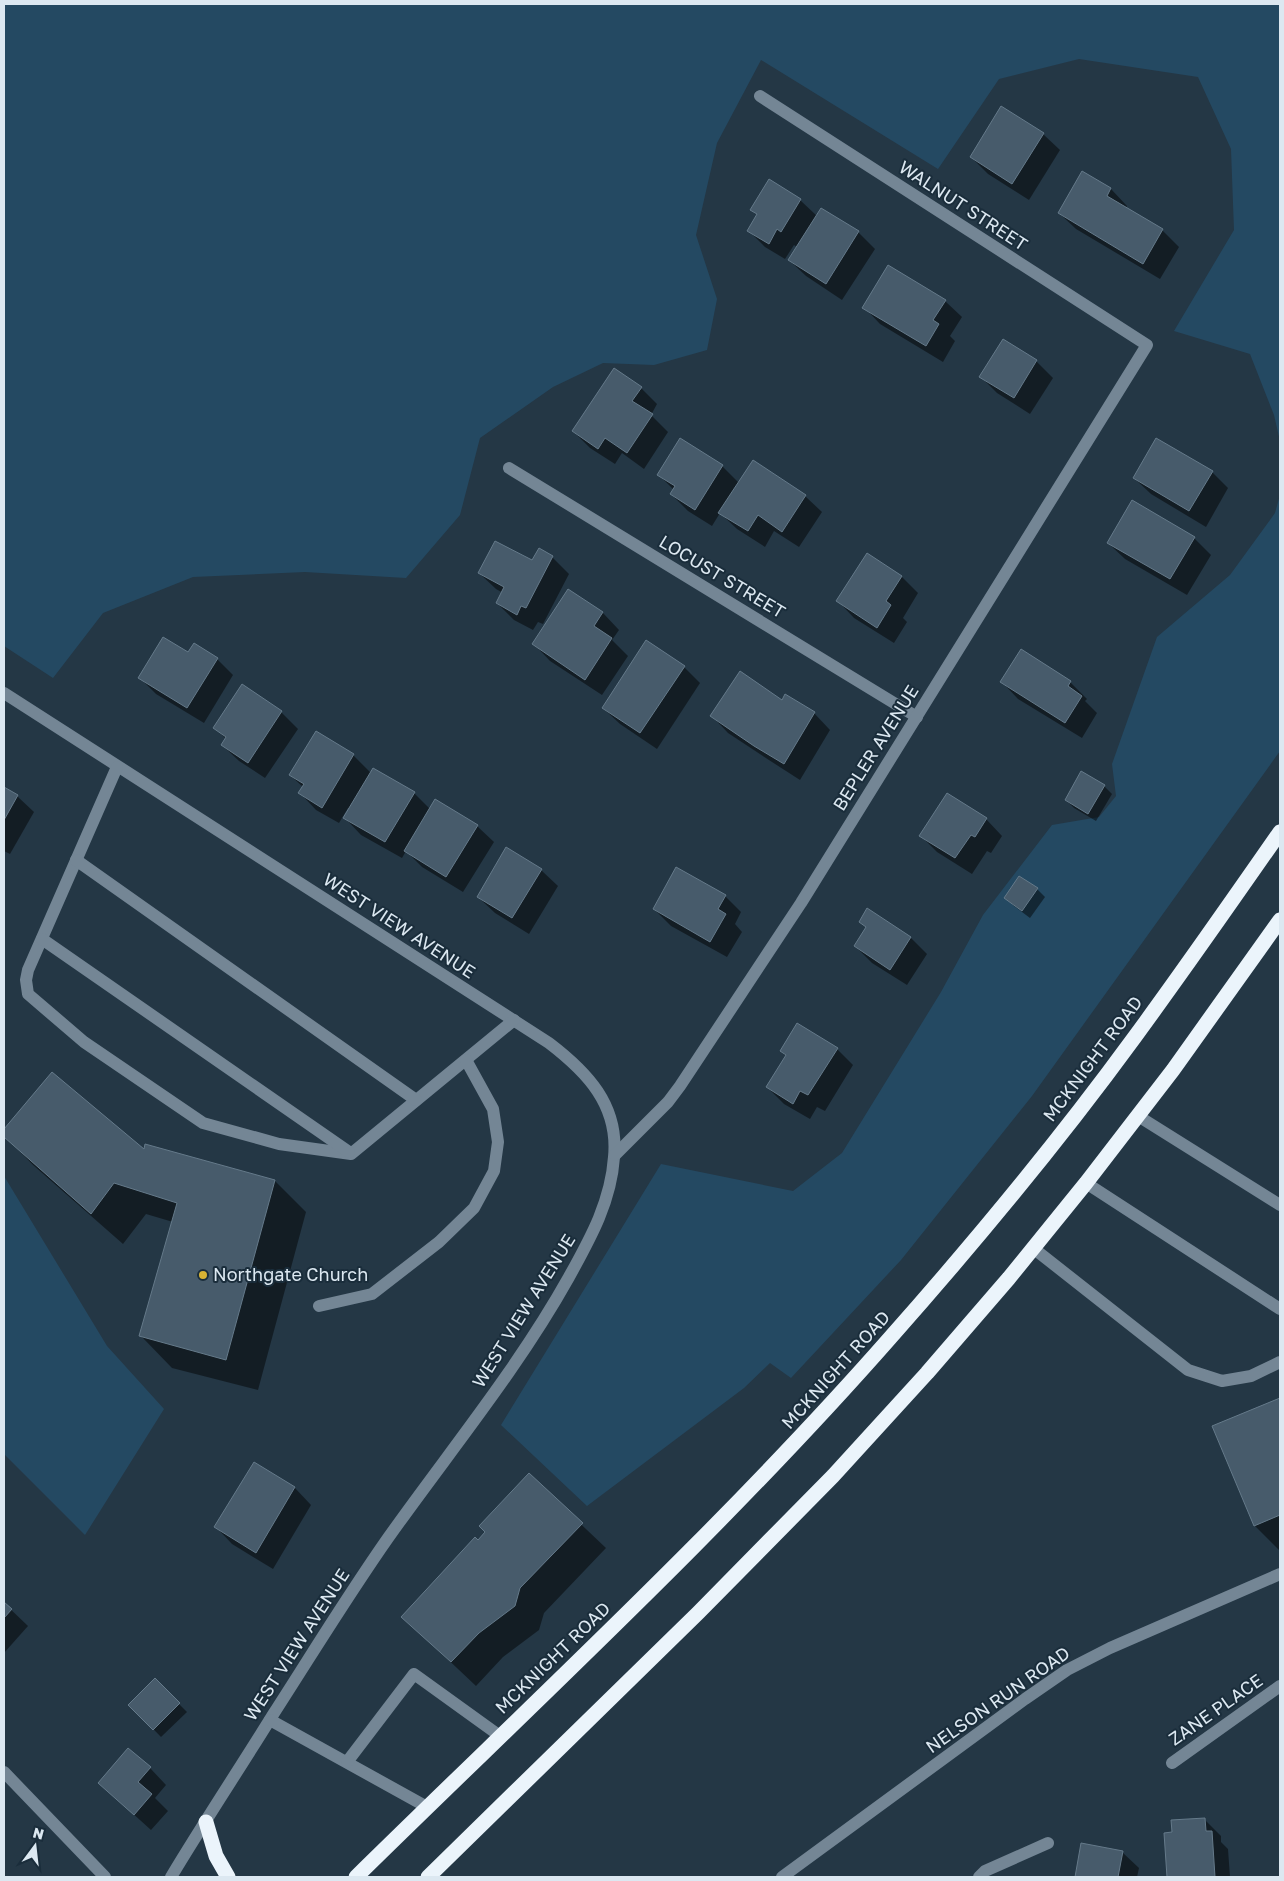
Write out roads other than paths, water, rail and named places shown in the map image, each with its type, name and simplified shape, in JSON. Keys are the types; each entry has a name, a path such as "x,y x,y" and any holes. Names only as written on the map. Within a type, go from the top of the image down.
{"highway":[{"name":"MCKNIGHT ROAD","path":"356,1877 662,1578 797,1441 889,1339 970,1246 1133,1040 1280,832"},
{"path":"428,1877 691,1620 834,1476 933,1365 1034,1248 1086,1183 1173,1070 1280,920"},
{"path":"206,1822 216,1856 228,1877"}],"street":[{"name":"WALNUT STREET","path":"760,96 1147,345"},
{"name":"BEPLER AVENUE","path":"615,1155 668,1102 680,1086 800,903 1147,345"},
{"name":"LOCUST STREET","path":"509,468 916,717"},
{"name":"WEST VIEW AVENUE","path":"4,693 549,1043 570,1059 600,1093 608,1112 613,1133 615,1155 612,1178 606,1200 596,1226 555,1301 515,1364 388,1538 354,1588 171,1877"},
{"path":"117,767 28,970 26,980 28,994 84,1042 203,1123 279,1144 351,1154 514,1020"},
{"path":"76,860 416,1100"},
{"path":"42,939 351,1154"},
{"path":"319,1306 372,1294 439,1242 474,1208 494,1171 498,1142 493,1109 466,1060"},
{"path":"1138,1116 1280,1205"},
{"path":"1086,1183 1280,1308"},
{"path":"1034,1248 1188,1370 1222,1381 1251,1376 1280,1362"},
{"name":"NELSON RUN ROAD","path":"782,1877 1025,1698 1067,1670 1110,1648 1280,1574"},
{"path":"347,1762 414,1674 500,1736"},
{"name":"ZANE PLACE","path":"1172,1763 1280,1686"},
{"path":"270,1720 427,1807"},
{"path":"4,1772 105,1877"},
{"path":"979,1877 985,1871 1048,1843"}],"place":[{"name":"Northgate Church","path":"203,1275"}]}
